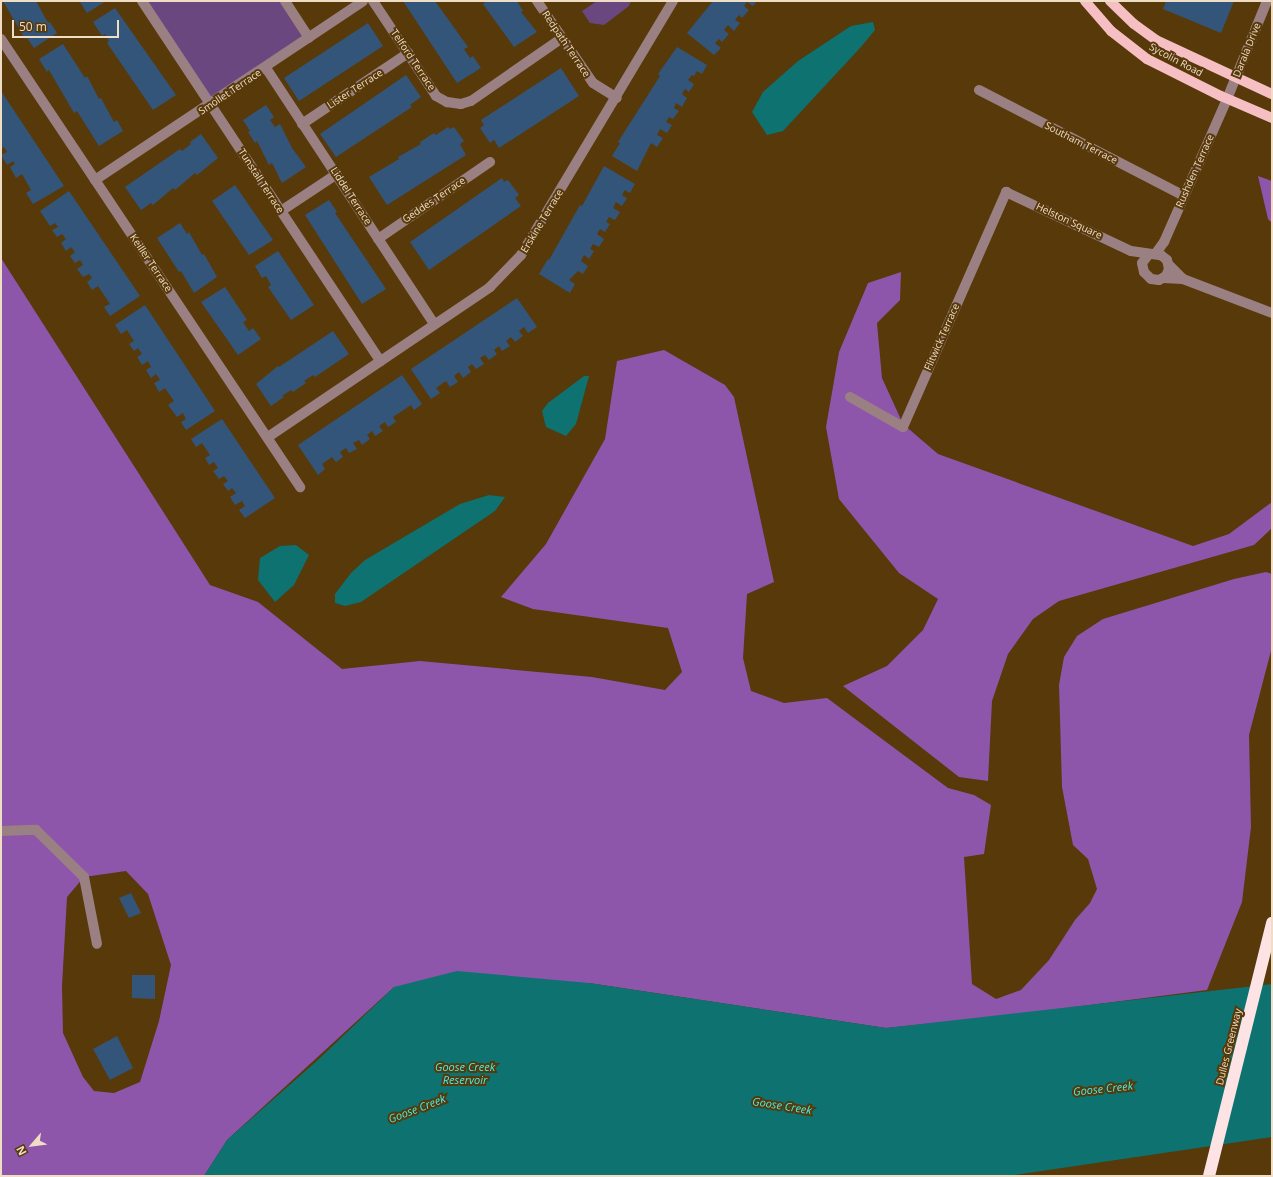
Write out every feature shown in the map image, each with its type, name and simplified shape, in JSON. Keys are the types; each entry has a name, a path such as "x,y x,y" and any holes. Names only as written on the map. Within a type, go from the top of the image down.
{"highway":[{"name":"Dulles Greenway","path":"1209,1176 1272,923"}],"main road":[{"name":"Sycolin Road","path":"1084,1 1111,31 1147,59 1227,99 1272,118"},
{"name":"Sycolin Road","path":"1110,1 1134,24 1156,40 1272,94"}],"street":[{"name":"Tunstall Terrace","path":"142,1 380,361"},
{"path":"285,1 309,38"},
{"name":"Smollet Terrace","path":"95,180 211,105 363,1"},
{"name":"Telford Terrace","path":"373,1 436,96 447,102 461,104 472,101 562,38"},
{"name":"Redpath Terrace","path":"537,1 593,84 617,98"},
{"name":"Erskine Terrace","path":"268,437 490,287 521,255 617,98 673,1"},
{"name":"Darala Drive","path":"1227,99 1267,1"},
{"name":"Keiller Terrace","path":"1,39 300,486"},
{"name":"Lister Terrace","path":"302,124 408,54"},
{"name":"Liddel Terrace","path":"266,68 302,124 337,174 434,324"},
{"name":"Southam Terrace","path":"979,90 1184,196"},
{"name":"Rushden Terrace","path":"1160,257 1164,242 1227,99"},
{"name":"Geddes Terrace","path":"378,238 490,162"},
{"path":"281,211 337,174"},
{"name":"Helston Square","path":"1006,192 1131,251 1160,257 1182,279"},
{"name":"Flitwick Terrace","path":"850,396 903,427 1006,192"},
{"name":"Helston Square","path":"1131,251 1142,263 1148,278 1155,280 1163,278 1182,279 1272,313"},
{"path":"1142,263 1160,257 1168,273 1163,278"},
{"path":"1,831 36,830 84,877 97,944"}],"shaded area":[{"path":"142,1 285,1 309,38 211,105"},
{"path":"597,1 631,1 629,6 604,25 590,23 582,11"},
{"path":"1258,176 1272,181 1272,223 1268,219"},
{"path":"1,258 210,585 258,602 342,669 420,661 592,677 665,690 682,672 668,628 533,609 501,597 546,544 605,439 617,361 664,350 725,385 734,397 774,582 747,594 743,658 751,691 784,703 827,698 948,788 974,795 991,805 984,854 964,857 972,984 996,999 1021,990 1049,960 1075,920 1090,903 1097,889 1088,859 1073,845 1062,787 1059,685 1064,657 1077,636 1103,619 1234,579 1266,572 1272,574 1272,647 1249,735 1251,827 1242,902 1207,990 1005,1016 886,1028 589,983 394,987 227,1140 204,1176 1,1176","holes":["126,871 148,894 171,965 159,1021 140,1082 114,1093 94,1091 83,1077 63,1033 62,986 67,897 84,877"]},
{"path":"901,272 900,300 877,323 882,378 903,424 938,454 1193,546 1229,534 1272,502 1272,528 1254,545 1059,601 1033,619 1008,654 992,701 988,781 959,777 843,686 887,666 923,630 938,599 899,573 839,499 826,427 839,352 868,283"}],"water":[{"path":"873,22 875,30 783,131 767,135 752,112 763,92 798,61 851,26"},
{"path":"584,376 589,376 576,424 566,436 546,427 542,411 548,403"},
{"path":"489,495 505,497 495,511 361,602 345,606 335,603 335,594 351,573 365,560 460,504"},
{"path":"296,545 309,555 294,585 275,602 258,580 260,558 280,546"},
{"name":"Goose Creek Reservoir","path":"457,971 589,983 886,1028 1272,984 1272,1137 1008,1176 204,1176 227,1140 319,1059 394,987"}],"building":[{"path":"3,1 36,1 48,23 50,22 57,33 34,48 27,38 25,39"},
{"path":"81,1 106,1 87,13 80,2"},
{"path":"403,1 435,1 468,47 464,49 470,58 473,56 481,68 457,83"},
{"path":"486,1 517,1 523,11 521,12 537,32 514,47 483,4"},
{"path":"713,1 757,1 753,6 747,2 744,6 749,10 742,18 739,15 735,20 740,23 734,31 728,25 724,30 729,34 722,42 719,39 715,43 721,48 714,55 687,33"},
{"path":"1166,1 1234,1 1221,33 1163,9"},
{"path":"115,8 176,95 153,110 107,43 109,41 105,34 102,36 93,22"},
{"path":"368,23 383,46 299,101 284,78"},
{"path":"63,44 85,78 87,76 99,99 101,98 114,122 117,120 123,131 99,146 77,111 74,113 49,70 47,72 39,59"},
{"path":"677,47 707,65 702,74 697,71 694,76 692,75 688,80 694,84 689,92 685,89 682,94 687,98 682,107 676,103 674,108 679,111 673,119 669,117 666,122 672,125 667,133 660,129 657,135 663,138 657,147 651,143 637,171 612,156 620,143 618,142 660,76 658,74"},
{"path":"561,68 579,96 499,148 494,140 490,143 480,128 484,125 481,120"},
{"path":"406,75 421,97 410,105 412,107 336,157 320,134"},
{"path":"1,91 64,186 33,204 26,193 31,190 22,174 16,178 10,167 15,164 13,161 7,165 1,155 7,152 4,147 1,149"},
{"path":"266,105 274,117 270,120 275,127 280,124 292,148 306,167 282,183 272,163 269,165 257,141 255,143 248,132 250,131 243,120"},
{"path":"448,127 450,129 454,127 464,141 460,144 466,155 387,205 369,177 399,159 398,157 421,144 420,142 434,133 436,135"},
{"path":"201,134 218,158 197,175 195,173 175,190 173,188 153,205 151,203 141,210 125,187 180,149 182,151 191,144 190,142"},
{"path":"604,166 635,184 630,193 625,190 622,195 627,198 622,206 616,202 613,208 620,212 615,220 609,217 606,222 610,224 605,232 600,229 597,234 604,239 599,247 593,244 590,249 594,251 589,259 584,255 581,261 588,266 583,274 578,271 569,280 575,284 570,293 539,274 548,259 549,260 580,205 582,206"},
{"path":"502,178 504,182 508,180 519,195 515,198 521,206 429,270 410,242"},
{"path":"235,185 273,240 249,255 212,201"},
{"path":"69,191 140,296 110,316 104,307 110,304 98,286 92,290 87,282 92,278 89,274 83,277 77,269 83,265 80,260 75,263 70,256 75,252 71,247 66,251 61,243 66,239 62,234 57,237 52,230 58,227 55,223 50,226 40,211"},
{"path":"329,200 337,212 335,213 386,289 362,304 305,215"},
{"path":"180,223 187,234 189,232 217,277 194,293 181,271 179,272 157,238"},
{"path":"278,251 314,305 291,320 268,287 271,285 266,276 262,278 255,266"},
{"path":"225,287 247,320 243,322 249,331 253,328 261,339 238,355 201,302"},
{"path":"517,298 537,327 528,333 524,327 519,331 523,336 515,342 511,337 506,341 510,346 502,351 499,346 494,350 497,354 489,360 485,355 480,358 484,364 476,369 472,364 468,367 471,372 463,378 459,372 454,376 458,382 450,387 446,381 436,388 440,393 431,399 411,369"},
{"path":"145,305 215,411 186,430 181,422 186,419 183,413 177,417 168,405 174,401 165,388 159,392 154,383 160,380 156,374 151,378 146,370 151,367 148,361 142,365 137,357 142,354 138,348 134,351 129,344 134,341 127,330 121,334 115,325"},
{"path":"333,331 349,354 315,377 313,375 304,381 306,383 293,392 291,390 271,406 256,384 278,366 279,367"},
{"path":"402,375 422,404 414,410 411,405 393,417 396,422 388,427 385,422 379,426 383,431 375,436 372,431 367,435 370,439 362,445 359,440 353,443 357,449 349,453 346,448 340,452 343,457 336,462 332,457 322,464 325,469 318,475 298,445"},
{"path":"222,419 275,498 245,518 239,510 245,506 242,501 235,505 230,497 236,493 232,488 228,491 223,484 228,481 224,476 219,479 213,471 218,468 214,462 209,465 205,458 210,455 202,443 196,447 191,439"},
{"path":"131,893 141,913 129,918 119,898"},
{"path":"132,975 155,975 155,999 132,998"},
{"path":"117,1036 133,1068 110,1080 93,1049"}],"water label":[{"name":"Goose Creek","path":"1103,1089"},
{"name":"Goose Creek","path":"782,1106"},
{"name":"Goose Creek","path":"417,1109"}]}
